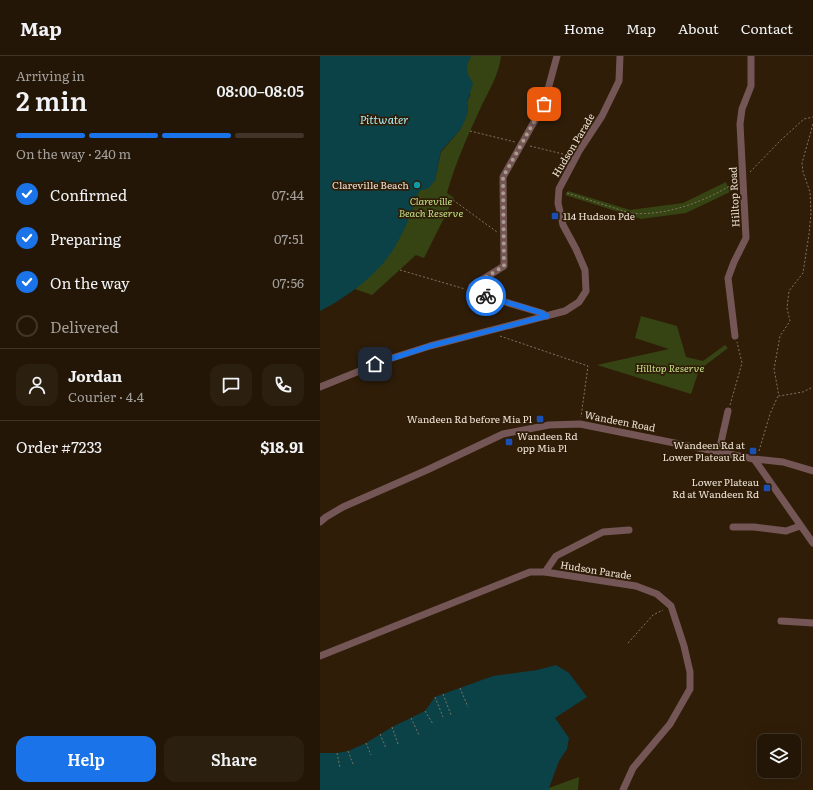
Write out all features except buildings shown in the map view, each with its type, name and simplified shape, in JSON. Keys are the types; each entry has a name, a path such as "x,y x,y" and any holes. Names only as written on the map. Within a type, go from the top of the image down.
{"street":[{"path":"547,316 542,313 475,293 472,286 504,266 503,177 544,104 557,56"},
{"name":"Hudson Parade","path":"320,387 388,359 423,348 564,311 579,302 586,291 585,270 563,225 558,203 559,189 579,151 602,116 619,82 620,56"},
{"name":"Hilltop Road","path":"735,336 728,278 746,238 740,124 742,109 752,86 751,56"},
{"path":"719,451 728,411"},
{"name":"Wandeen Road","path":"320,522 326,516 343,507 427,470 503,434 549,425 580,424 755,459 783,462 813,471"},
{"path":"755,459 813,543"},
{"path":"733,527 754,527 786,531 800,526"},
{"path":"546,572 556,556 603,532 630,530"},
{"name":"Hudson Parade","path":"320,656 530,572 546,572 636,586 657,594 671,606"},
{"path":"623,790 633,768 670,724 690,689 690,672 684,646 671,606"},
{"path":"780,620 813,623"}],"path":[{"path":"559,189 566,193 630,213 640,214 684,208 728,187 754,170 782,139 804,120 813,116"},
{"path":"755,459 779,396 774,369 780,336 790,321 787,308 789,291 803,273 811,212 810,192 803,172 802,164 813,124"},
{"path":"453,200 504,237"},
{"path":"400,270 467,290 473,288"},
{"path":"501,336 588,366 580,424"},
{"path":"728,411 742,363 735,336"},
{"path":"779,396 803,392 813,387"},
{"path":"628,643 652,615 671,606"},
{"path":"460,688 468,707"},
{"path":"443,694 451,715"},
{"path":"436,697 443,717"},
{"path":"425,711 433,724"},
{"path":"411,718 419,734"},
{"path":"392,727 398,744"},
{"path":"380,734 386,748"},
{"path":"366,743 371,755"},
{"path":"348,751 353,764"},
{"path":"337,753 340,768"}],"green space":[{"name":"Clareville Beach Reserve","path":"471,56 501,56 496,76 467,139 450,182 447,193 454,198 424,258 416,255 372,295 355,289 376,270 411,214 419,190 435,180 441,152 460,130 468,111 467,103 470,95 466,73 467,64"},
{"path":"726,182 730,192 686,213 641,219 565,195 568,191 630,210 683,203"},
{"name":"Hilltop Reserve","path":"641,316 677,326 686,357 703,361 725,345 728,348 699,370 691,394 597,365 669,349 635,338"},
{"path":"579,777 578,790 549,790 549,788"}],"water":[{"name":"Pittwater","path":"320,56 471,56 467,70 468,76 473,83 467,103 468,111 465,120 460,130 441,151 435,180 429,188 419,191 405,228 393,250 370,277 340,300 320,311"},
{"path":"556,665 569,673 587,697 555,718 569,738 567,749 559,761 549,790 320,790 320,753 337,753 348,751 366,743 392,727 425,711 435,697 443,694 493,676 537,670"}],"way so far":[{"path":"486,296 475,293 472,286 504,266 503,177 544,104"}],"place":[{"name":"Clareville Beach","path":"417,185"},
{"name":"114 Hudson Pde","path":"555,216"},
{"name":"Wandeen Rd before Mia Pl","path":"540,419"},
{"name":"Wandeen Rd opp Mia Pl","path":"509,442"},
{"name":"Wandeen Rd at Lower Plateau Rd","path":"753,451"},
{"name":"Lower Plateau Rd at Wandeen Rd","path":"767,488"}],"route":[{"path":"375,364 430,346 547,316 542,313 486,296"}]}
